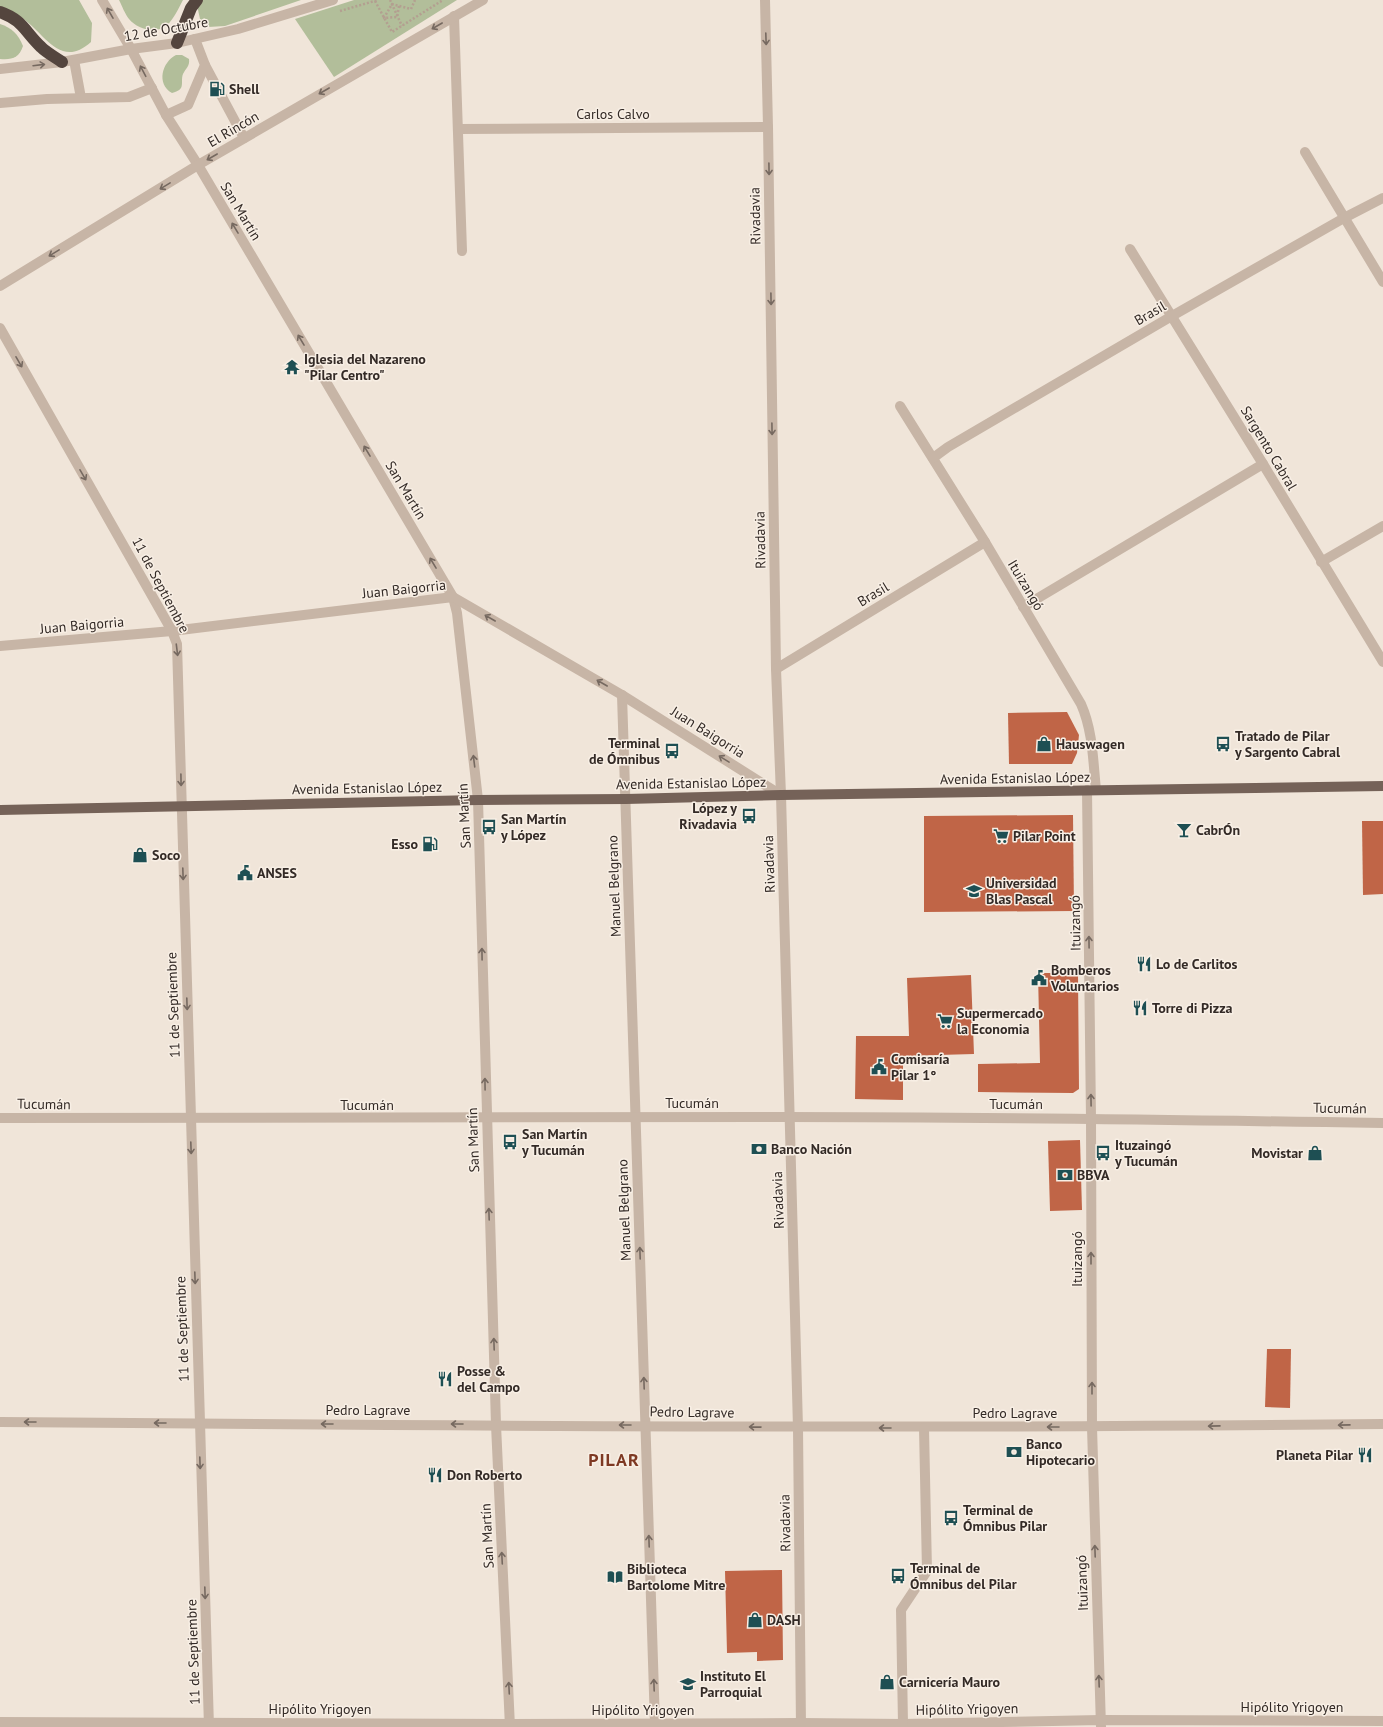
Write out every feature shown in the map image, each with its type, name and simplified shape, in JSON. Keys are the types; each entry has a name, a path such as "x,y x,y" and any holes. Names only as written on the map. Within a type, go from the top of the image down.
{"highway":[{"path":"177,43 191,8 197,0"},
{"path":"0,12 11,16 21,23 42,48 62,62"}],"main road":[{"name":"Avenida Estanislao López","path":"0,810 478,800 626,799 781,795 1383,786"}],"street":[{"name":"San Martín","path":"102,0 131,49 166,115 198,165 453,597 457,613 478,800 496,1425 510,1726"},
{"name":"12 de Octubre","path":"0,69 62,62 131,49 177,43 238,29 334,0"},
{"name":"El Rincón","path":"0,286 198,165 483,0"},
{"name":"Rivadavia","path":"765,0 776,669 781,795 798,1428 801,1725"},
{"path":"454,16 462,251"},
{"path":"195,39 205,65 244,138"},
{"path":"74,60 81,98"},
{"path":"166,115 188,105 205,65"},
{"path":"0,103 81,98 129,97 152,88"},
{"name":"Carlos Calvo","path":"458,129 768,127"},
{"path":"1305,152 1383,282"},
{"name":"Brasil","path":"933,458 948,447 1172,316 1344,218 1383,198"},
{"name":"Sargento Cabral","path":"1130,249 1383,662"},
{"name":"11 de Septiembre","path":"0,328 172,631 177,644 209,1725"},
{"name":"Ituizangó","path":"900,406 933,458 1081,704 1090,729 1092,790 1092,1427 1101,1724"},
{"path":"1023,608 1263,464"},
{"path":"1322,562 1383,526"},
{"name":"Brasil","path":"776,669 984,542"},
{"name":"Juan Baigorria","path":"0,646 172,631 453,597 622,695 781,795"},
{"name":"Manuel Belgrano","path":"622,695 655,1724"},
{"name":"Tucumán","path":"0,1118 190,1120 635,1117 1091,1118 1383,1123"},
{"name":"Pedro Lagrave","path":"0,1422 645,1425 798,1428 1383,1424"},
{"path":"903,1724 901,1610 927,1571 924,1428"},
{"name":"Hipólito Yrigoyen","path":"0,1722 209,1725 510,1726 655,1724 1101,1724 1383,1721"}],"path":[{"path":"378,0 375,1 392,32 439,1 443,0"},
{"path":"390,0 402,26"},
{"path":"392,4 411,9 415,0"},
{"path":"384,18 392,4"},
{"path":"384,18 397,17 399,6"}],"green space":[{"path":"0,0 79,0 92,23 91,42 80,50 70,52 61,50 53,46 22,18 0,6"},
{"path":"119,0 183,0 176,14 166,26 161,29 150,30 144,29 133,23 126,15"},
{"path":"201,0 301,0 225,26 208,27 200,19 197,5"},
{"path":"354,0 457,0 334,77 295,19"},
{"path":"0,24 8,27 19,38 23,46 17,56 8,59 0,59"},
{"path":"176,55 182,55 189,59 189,61 182,76 181,88 172,93 164,84 163,73 167,63"}],"building":[{"name":"Hauswagen","path":"1067,712 1079,735 1077,753 1072,764 1009,764 1008,713"},
{"path":"1073,815 1074,911 924,912 924,816"},
{"path":"1362,821 1383,821 1383,894 1363,895"},
{"path":"1038,973 1078,973 1079,1089 1073,1093 978,1092 978,1064 1040,1063"},
{"path":"971,975 974,1054 903,1056 903,1100 855,1099 856,1036 909,1036 907,978"},
{"name":"BBVA","path":"1080,1140 1082,1210 1050,1211 1048,1141"},
{"path":"1267,1349 1291,1349 1290,1408 1265,1407"},
{"path":"782,1570 783,1660 757,1661 757,1652 727,1653 725,1571"}],"place":[{"name":"Shell","path":"217,89"},
{"name":"Iglesia del Nazareno \"Pilar Centro\"","path":"292,367"},
{"name":"Hauswagen","path":"1044,744"},
{"name":"Tratado de Pilar y Sargento Cabral","path":"1223,744"},
{"name":"Terminal de Ómnibus","path":"672,751"},
{"name":"López y Rivadavia","path":"749,816"},
{"name":"San Martín y López","path":"489,827"},
{"name":"CabrÓn","path":"1184,830"},
{"name":"Pilar Point","path":"1001,836"},
{"name":"Esso","path":"430,844"},
{"name":"Soco","path":"140,855"},
{"name":"ANSES","path":"245,873"},
{"name":"Universidad Blas Pascal","path":"974,891"},
{"name":"Lo de Carlitos","path":"1144,964"},
{"name":"Bomberos Voluntarios","path":"1039,978"},
{"name":"Torre di Pizza","path":"1140,1008"},
{"name":"Supermercado la Economia","path":"945,1021"},
{"name":"Comisaría Pilar 1°","path":"879,1067"},
{"name":"San Martín y Tucumán","path":"510,1142"},
{"name":"Banco Nación","path":"759,1149"},
{"name":"Ituzaingó y Tucumán","path":"1103,1153"},
{"name":"Movistar","path":"1315,1153"},
{"name":"BBVA","path":"1065,1175"},
{"name":"Posse & del Campo","path":"445,1379"},
{"name":"Banco Hipotecario","path":"1014,1452"},
{"name":"Planeta Pilar","path":"1365,1455"},
{"name":"Don Roberto","path":"435,1475"},
{"name":"Terminal de Ómnibus Pilar","path":"951,1518"},
{"name":"Terminal de Ómnibus del Pilar","path":"898,1576"},
{"name":"Biblioteca Bartolome Mitre","path":"615,1577"},
{"name":"DASH","path":"755,1620"},
{"name":"Carnicería Mauro","path":"887,1682"},
{"name":"Instituto El Parroquial","path":"688,1684"}],"district":[{"name":"PILAR","path":"614,1460"}]}
